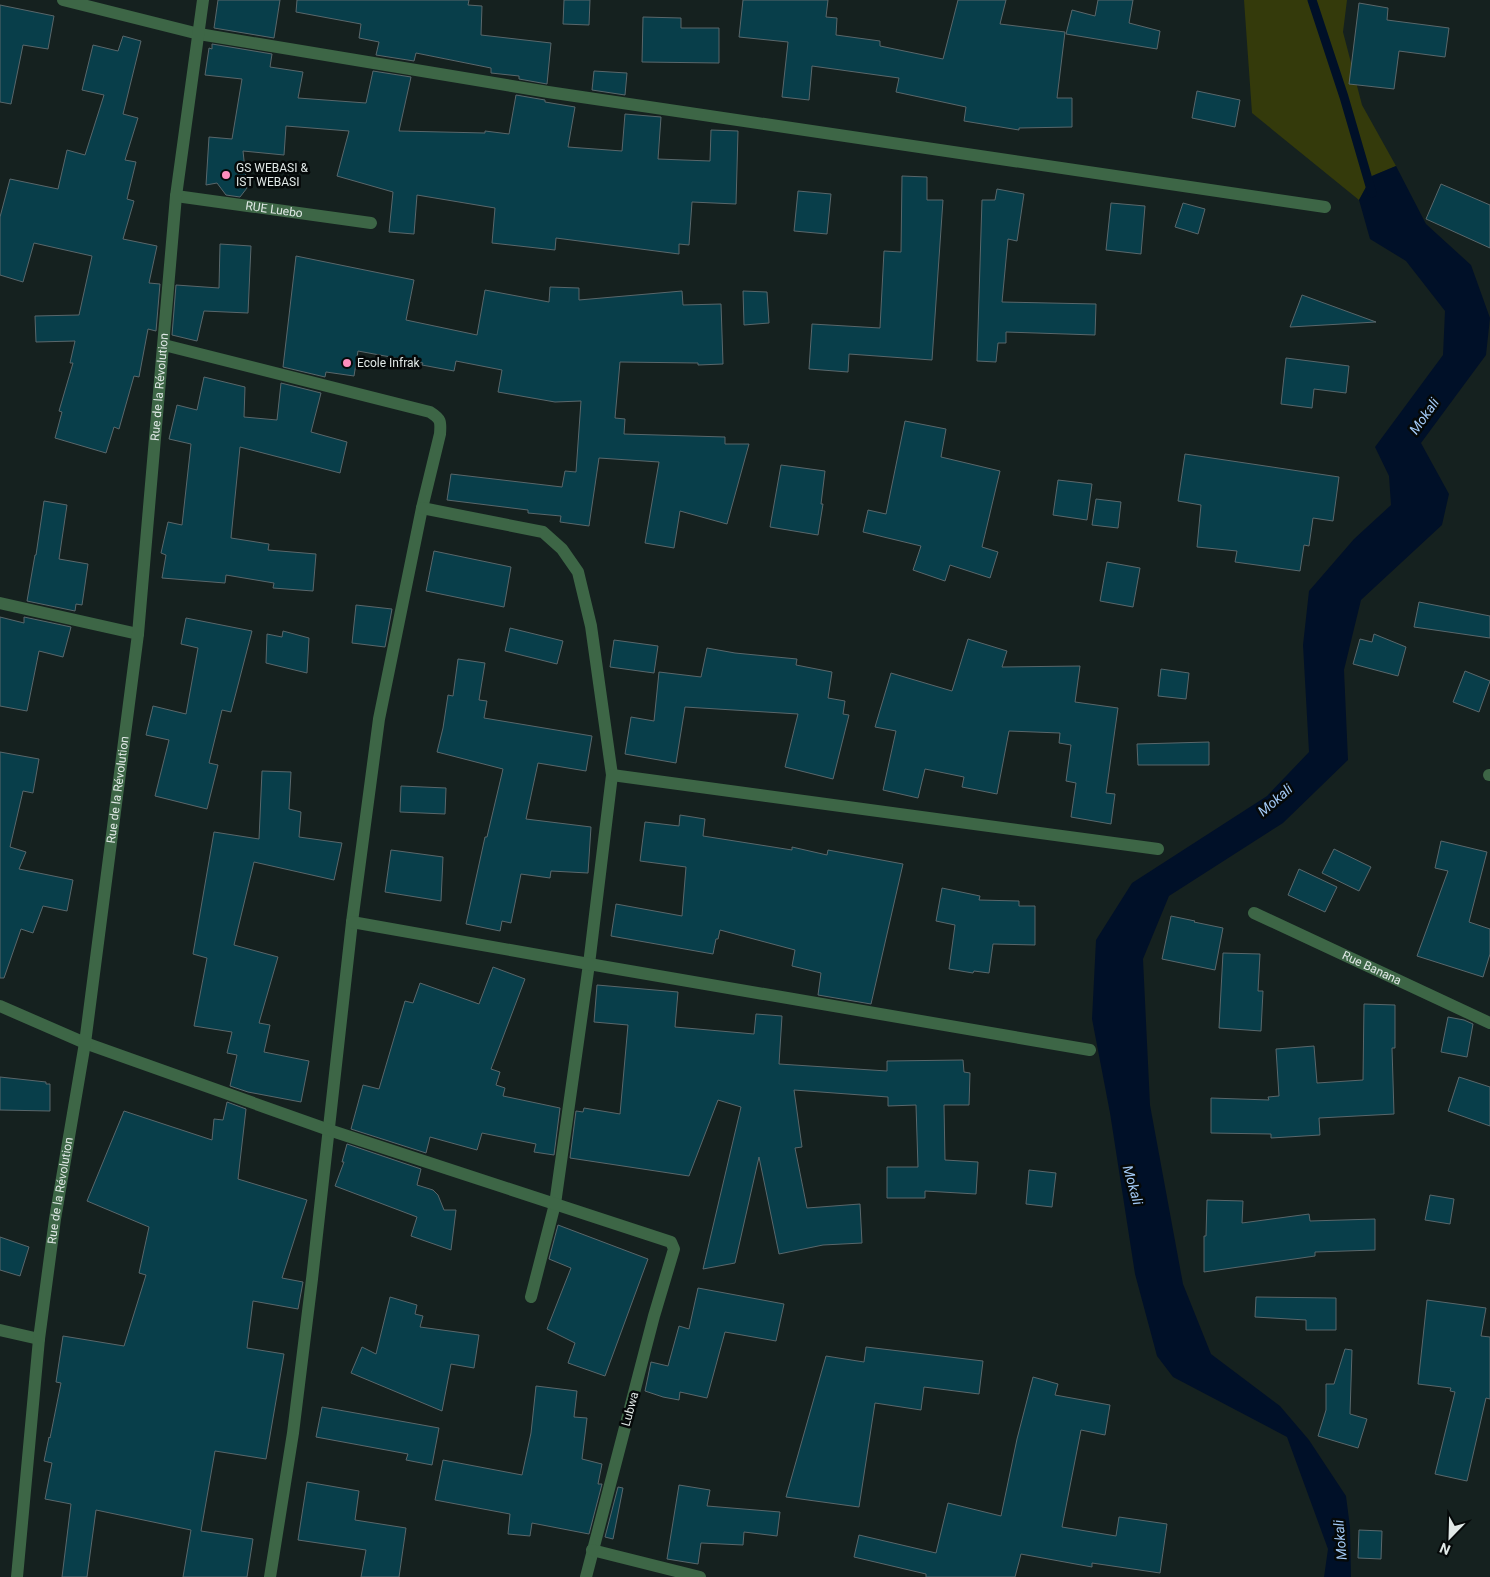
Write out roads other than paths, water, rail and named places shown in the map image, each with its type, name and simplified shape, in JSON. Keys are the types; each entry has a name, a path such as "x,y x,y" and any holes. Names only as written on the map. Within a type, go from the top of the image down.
{"street":[{"path":"63,0 199,34 548,92 1325,208"},
{"name":"Rue de la Révolution","path":"17,1577 39,1339 55,1219 85,1043 138,634 176,196 203,0"},
{"name":"RUE Luebo","path":"176,196 371,223"},
{"path":"164,346 430,412 438,417 441,422 379,719 352,922 293,1434 270,1577"},
{"path":"422,508 543,532 562,549 578,572 591,626 612,775 589,964 555,1204 531,1298"},
{"path":"0,603 138,634"},
{"path":"612,775 1158,849"},
{"name":"Rue Banana","path":"1254,913 1490,1023"},
{"path":"352,922 1090,1050"},
{"path":"0,1006 85,1043 329,1130 555,1204"},
{"name":"Lubwa","path":"555,1204 671,1242 674,1249 654,1316 586,1577"},
{"path":"0,1330 39,1339"},
{"path":"592,1550 700,1577"}],"water":[{"path":"1396,166 1426,224 1471,265 1490,318 1486,355 1421,443 1449,494 1442,525 1361,600 1344,670 1348,760 1283,823 1169,896 1143,959 1150,1105 1183,1284 1211,1354 1280,1406 1309,1440 1346,1496 1350,1527 1351,1577 1324,1577 1328,1549 1287,1437 1173,1377 1157,1356 1135,1274 1110,1113 1092,1019 1096,940 1132,883 1267,796 1309,752 1303,645 1309,591 1354,539 1391,505 1389,476 1375,447 1443,355 1445,311 1406,261 1370,239 1359,200 1372,176"}],"waterway":[{"name":"Mokali","path":"1312,0 1344,97 1372,193"}],"place":[{"name":"GS WEBASI & IST WEBASI","path":"226,175"},
{"name":"Ecole Infrak","path":"347,363"}]}
